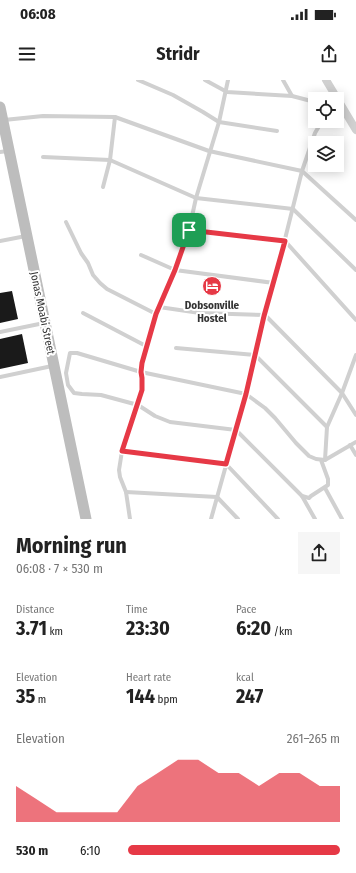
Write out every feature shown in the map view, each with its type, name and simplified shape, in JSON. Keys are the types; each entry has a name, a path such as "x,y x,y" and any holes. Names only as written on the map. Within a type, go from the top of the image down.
{"street":[{"path":"326,80 332,92"},
{"name":"Jonas Moabi Street","path":"0,107 3,120 4,151 26,236 86,519"},
{"path":"344,111 356,112"},
{"path":"344,114 356,130"}],"lane":[{"path":"138,80 173,95 219,122 277,131"},
{"path":"205,80 227,92 292,96 308,100"},
{"path":"130,519 126,492 119,470 122,451 138,405 142,383 141,372 146,346 156,314 175,270 189,230 196,198 227,92 228,80"},
{"path":"283,80 292,96"},
{"path":"3,120 44,116 115,117 209,151 302,171 356,220"},
{"path":"103,187 110,160 115,117"},
{"path":"211,519 246,394 264,316 294,209 302,171 318,128"},
{"path":"44,157 110,160 196,198 294,209 356,270"},
{"path":"66,222 93,275 100,283 107,289 156,314"},
{"path":"189,230 285,241 356,320"},
{"path":"0,241 26,236"},
{"path":"141,255 175,270 274,283"},
{"path":"159,307 200,313 264,316 342,393 356,415"},
{"path":"83,313 146,346"},
{"path":"0,332 45,322"},
{"path":"176,348 255,354 327,427"},
{"path":"315,519 302,496 236,430 170,422 155,416 138,405 101,396 74,392 68,385 66,373 70,354 74,352 141,372 246,394 265,408 296,444 309,456 323,460 356,442"},
{"path":"302,496 309,498 325,488 329,482 323,460 327,427 342,393 356,355"},
{"path":"0,377 54,366"},
{"path":"350,445 356,455"},
{"path":"122,451 226,464 278,519"},
{"path":"325,488 342,519"},
{"path":"126,492 217,497 238,519"}],"building":[{"path":"12,291 18,319 0,323 0,293"},
{"path":"22,334 28,363 0,369 0,339"}],"place":[{"name":"Dobsonville Hostel","path":"212,286"}],"route":[{"path":"189,230 285,241 264,316 246,394 226,464 122,451 142,390 141,372 146,346 156,314 175,270 189,230"}]}
